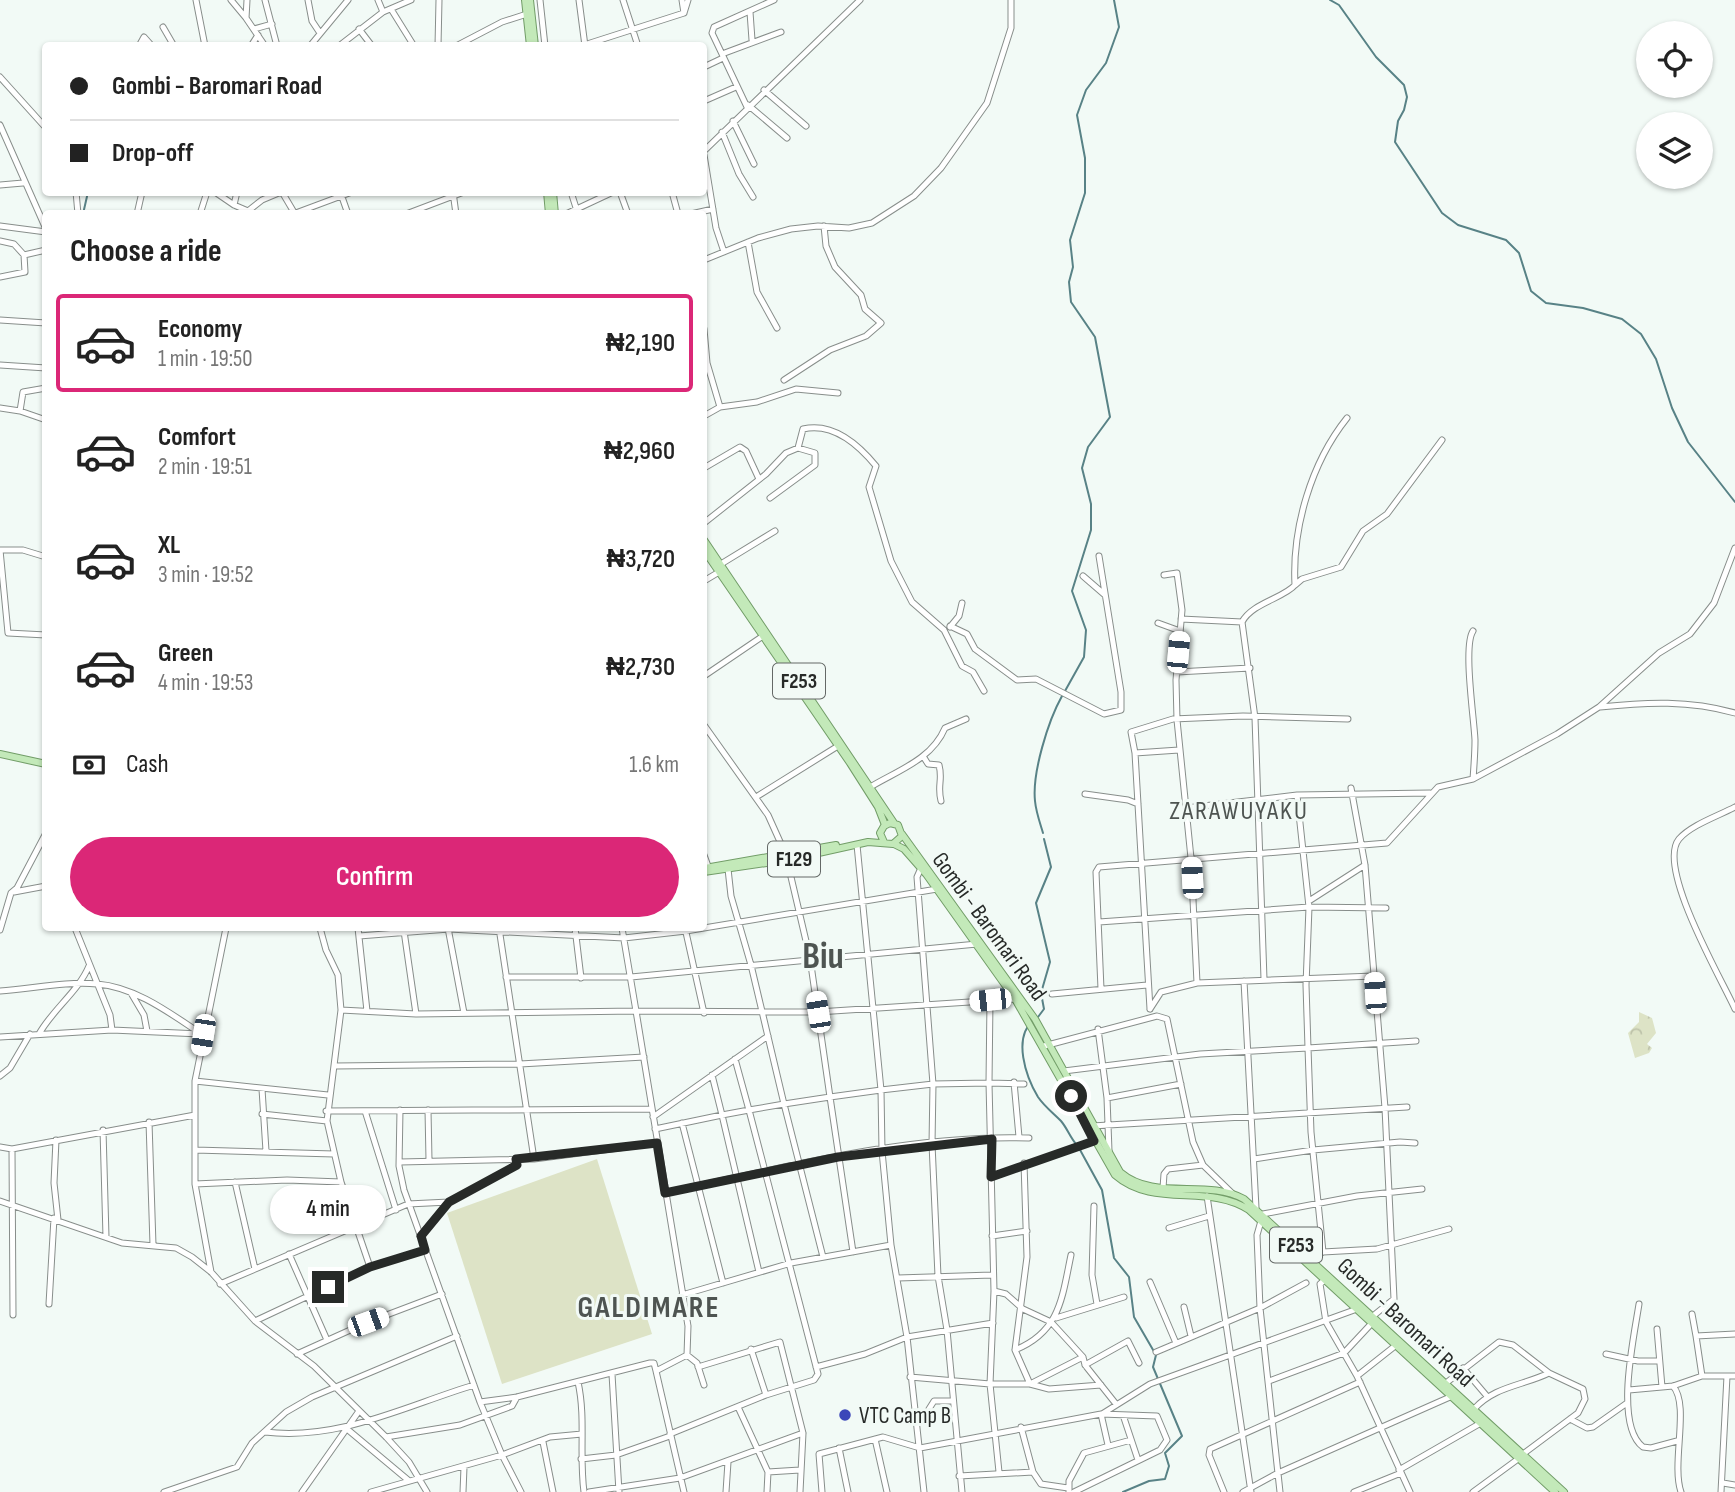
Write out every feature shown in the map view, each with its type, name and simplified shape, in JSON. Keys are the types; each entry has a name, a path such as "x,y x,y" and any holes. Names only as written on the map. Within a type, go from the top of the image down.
{"main road":[{"path":"527,0 533,42"},
{"name":"F253","path":"707,545 763,636 872,786 902,834"},
{"name":"F253","path":"707,553 720,568 878,807 885,825"},
{"path":"0,756 42,765"},
{"path":"884,842 880,831 885,825 894,823"},
{"name":"F129","path":"707,870 786,858 863,840 880,831"},
{"path":"894,844 902,834"},
{"name":"Gombi - Baromari Road","path":"902,834 1032,1020 1064,1071 1109,1156 1127,1177 1163,1188 1233,1194 1256,1208 1262,1218 1327,1278 1474,1409 1484,1425"},
{"name":"F253","path":"884,842 894,844"},
{"name":"F129","path":"707,870 728,869 884,842"},
{"name":"Gombi - Baromari Road","path":"894,844 922,868 1032,1020"},
{"name":"Gombi - Baromari Road","path":"1047,1045 1094,1141 1115,1175 1128,1185 1159,1194 1207,1196 1233,1201 1262,1218 1312,1259 1357,1309 1373,1320 1395,1346 1450,1397 1564,1492"},
{"name":"Gombi - Baromari Road","path":"1521,1456 1555,1492"}],"street":[{"path":"187,0 196,0 204,42"},
{"path":"231,0 262,42"},
{"path":"246,18 249,0"},
{"path":"265,0 276,42"},
{"path":"308,0 312,21 320,33"},
{"path":"313,42 348,0"},
{"path":"378,0 383,12"},
{"path":"344,42 383,12 411,0"},
{"path":"439,0 439,42"},
{"path":"540,0 545,42"},
{"path":"579,0 583,42"},
{"path":"623,0 637,42"},
{"path":"682,0 684,13"},
{"path":"684,13 688,0"},
{"path":"774,0 712,29 736,87 748,106 787,138"},
{"path":"707,150 764,90 860,0"},
{"path":"707,259 748,242 791,229 824,226 849,228 872,223 914,197 941,168 978,118 995,85 1011,28 1011,0"},
{"path":"391,9 412,42"},
{"path":"750,12 752,40"},
{"path":"465,42 529,13"},
{"path":"592,42 684,13"},
{"path":"254,29 272,24"},
{"path":"163,27 172,42"},
{"path":"359,29 369,42"},
{"path":"707,65 752,40 780,32"},
{"path":"254,42 258,35"},
{"path":"0,78 42,124"},
{"path":"707,100 736,87"},
{"path":"764,90 806,126"},
{"path":"733,121 754,164"},
{"path":"0,125 42,222"},
{"path":"722,132 738,174 753,197"},
{"path":"707,172 724,252"},
{"path":"0,186 23,183"},
{"path":"221,196 246,210"},
{"path":"234,205 236,196"},
{"path":"249,210 272,196"},
{"path":"416,210 451,196"},
{"path":"581,210 606,196"},
{"path":"303,210 342,197 347,210"},
{"path":"707,210 713,209"},
{"path":"0,226 42,230"},
{"path":"784,380 830,350 866,336 881,323 865,309 861,295 835,267 826,246 824,226"},
{"path":"0,241 14,244 24,255 25,272 0,277"},
{"path":"748,242 757,292 777,328"},
{"path":"24,255 42,251"},
{"path":"0,320 42,323"},
{"path":"0,365 42,368"},
{"path":"707,370 720,407"},
{"path":"707,414 720,407 757,402 803,388 838,393"},
{"path":"20,411 23,392 42,389"},
{"path":"0,408 42,419"},
{"path":"1295,585 1294,555 1320,459 1347,418"},
{"path":"798,447 803,429 836,432 844,435 876,466 869,487 891,561 912,602 947,628 963,632 975,649 1017,680 1036,679 1104,714 1118,713 1121,710 1121,692 1099,556"},
{"path":"1181,619 1242,622 1272,597 1287,592 1302,579 1341,567 1363,531 1387,514 1442,440"},
{"path":"707,466 740,447 746,451 760,479"},
{"path":"707,521 760,479 786,453 798,447 815,453 815,466 769,498"},
{"path":"707,579 775,531"},
{"path":"1101,989 1097,869 1191,858 1362,846 1393,840 1431,793 1448,783 1473,779 1558,734 1599,707 1659,653 1690,634 1714,603 1735,548"},
{"path":"42,556 23,550 0,550 8,633 42,635"},
{"path":"1164,575 1177,573 1181,619 1177,720 1191,858 1197,983"},
{"path":"1083,576 1105,595"},
{"path":"947,628 959,617 962,603"},
{"path":"1242,622 1255,718 1264,979"},
{"path":"1158,623 1180,631"},
{"path":"947,628 962,666 973,672 984,691"},
{"path":"1472,631 1468,638 1468,656 1475,742 1473,779"},
{"path":"707,674 763,636"},
{"path":"1177,672 1250,668"},
{"path":"1599,707 1658,701 1735,713"},
{"path":"872,786 923,757 935,747 945,728 966,719"},
{"path":"1150,1018 1146,985 1135,753 1131,735 1134,729 1177,720 1348,719"},
{"path":"707,729 756,797 778,834 786,858 810,958 853,1252"},
{"path":"756,797 838,746"},
{"path":"1135,753 1179,750"},
{"path":"923,757 928,764 939,765 942,776 938,788 942,802"},
{"path":"1186,808 1258,798 1351,791 1431,793"},
{"path":"1269,1381 1344,1353 1394,1299 1385,1108 1365,865 1351,791"},
{"path":"1085,794 1138,804"},
{"path":"1297,795 1306,851 1309,904 1310,1111 1323,1252"},
{"path":"1735,807 1691,830 1679,839 1673,850 1674,863 1696,932 1735,1009"},
{"path":"0,930 11,893 17,888 42,845"},
{"path":"857,845 881,1090 882,1151 891,1245 907,1337 924,1492"},
{"path":"1309,904 1365,865"},
{"path":"922,868 917,873 933,1084 932,1144 938,1276 947,1330 962,1492"},
{"path":"728,869 738,922 751,965 822,1257"},
{"path":"11,893 42,887"},
{"path":"707,926 937,889"},
{"path":"1099,922 1194,917 1309,904 1386,908"},
{"path":"76,931 110,1015 112,1030"},
{"path":"211,1272 195,1184 195,1081 225,931"},
{"path":"321,931 338,975 341,1010 335,1066 328,1095 327,1121 341,1182 370,1267"},
{"path":"358,931 367,1011"},
{"path":"359,936 391,931"},
{"path":"404,931 416,1014"},
{"path":"449,931 464,1013"},
{"path":"499,931 534,1158"},
{"path":"512,931 624,938 671,931"},
{"path":"575,931 581,978"},
{"path":"622,931 688,1326 687,1355 698,1367 704,1385"},
{"path":"685,931 704,1013"},
{"path":"506,977 631,977 976,944"},
{"path":"38,1034 89,966"},
{"path":"1150,1009 1161,992 1197,983 1374,976"},
{"path":"1244,981 1256,1208"},
{"path":"0,990 97,984 131,992 203,1035"},
{"path":"1052,994 1146,985"},
{"path":"131,992 144,1015 147,1031"},
{"path":"341,1010 416,1014 818,1012 1015,999"},
{"path":"990,1000 993,1291 990,1384 999,1472"},
{"path":"1047,1045 1098,1029 1157,1016 1167,1019 1177,1056 1186,1120 1203,1165 1233,1194"},
{"path":"1098,1029 1107,1098 1109,1156"},
{"path":"0,1037 112,1030 203,1035"},
{"path":"0,1076 10,1068 30,1034"},
{"path":"653,1117 768,1037"},
{"path":"1064,1071 1177,1056 1416,1041"},
{"path":"335,1066 520,1064 644,1057"},
{"path":"581,1459 616,1455 766,1395 814,1380 818,1374 791,1263 735,1059"},
{"path":"712,1075 759,1272"},
{"path":"195,1081 328,1095"},
{"path":"1014,1082 1019,1137"},
{"path":"655,1129 783,1104 881,1090 933,1084 1024,1084"},
{"path":"1107,1098 1181,1084"},
{"path":"262,1089 266,1151"},
{"path":"1092,1126 1407,1107"},
{"path":"326,1111 651,1109"},
{"path":"400,1110 399,1173 408,1205 485,1417 521,1492"},
{"path":"428,1110 429,1160"},
{"path":"365,1111 396,1210"},
{"path":"262,1114 327,1121"},
{"path":"0,1147 12,1149 195,1115"},
{"path":"149,1122 153,1245"},
{"path":"682,1124 723,1283"},
{"path":"103,1130 106,1237"},
{"path":"665,1193 838,1157 932,1144 1029,1138"},
{"path":"49,1304 56,1219 55,1140"},
{"path":"991,1177 1024,1163 1094,1141"},
{"path":"400,1162 534,1158 657,1143"},
{"path":"1254,1159 1313,1150 1415,1143"},
{"path":"12,1149 10,1204 13,1315"},
{"path":"195,1150 334,1154"},
{"path":"421,1236 449,1202 517,1165 516,1159"},
{"path":"1024,1163 1027,1231 1023,1309 1014,1350 1030,1384"},
{"path":"1163,1188 1164,1174 1168,1169 1203,1165"},
{"path":"235,1182 255,1269"},
{"path":"195,1184 341,1182"},
{"path":"1280,1492 1260,1308 1257,1235 1262,1218 1318,1203 1422,1189"},
{"path":"1207,1196 1251,1490"},
{"path":"0,1201 122,1243 176,1248 211,1272 255,1321 297,1354 386,1437 420,1478 426,1492"},
{"path":"220,1284 408,1205 449,1202"},
{"path":"1094,1206 1092,1275 1097,1304"},
{"path":"1169,1228 1209,1216"},
{"path":"1312,1259 1323,1252 1364,1251 1449,1229"},
{"path":"992,1236 1027,1231"},
{"path":"682,1295 791,1263 891,1245"},
{"path":"255,1321 370,1267 425,1250"},
{"path":"289,1254 327,1340"},
{"path":"1014,1350 1037,1339 1054,1320 1071,1255"},
{"path":"898,1278 992,1275"},
{"path":"1327,1278 1320,1284 1326,1322 1382,1427 1410,1492"},
{"path":"1150,1282 1175,1343"},
{"path":"1156,1352 1260,1308 1306,1283"},
{"path":"993,1291 1006,1294 1023,1309 1054,1320 1116,1404"},
{"path":"297,1354 442,1294"},
{"path":"1054,1320 1124,1297"},
{"path":"1639,1304 1627,1403 1630,1426 1643,1447 1651,1448 1677,1441"},
{"path":"1184,1307 1191,1336"},
{"path":"1101,1414 1159,1382 1357,1309"},
{"path":"1692,1314 1702,1376"},
{"path":"817,1367 866,1354 907,1337 993,1323"},
{"path":"1657,1329 1662,1387"},
{"path":"1696,1336 1735,1334"},
{"path":"164,1492 237,1467 252,1443 286,1412 312,1397 337,1390 457,1336"},
{"path":"1085,1365 1128,1341 1139,1363"},
{"path":"698,1367 780,1342 803,1433 800,1492"},
{"path":"1446,1383 1499,1342 1513,1345 1549,1373 1583,1389 1584,1406 1473,1492"},
{"path":"1224,1492 1209,1452 1358,1379 1395,1346"},
{"path":"751,1349 766,1395"},
{"path":"1606,1354 1659,1361"},
{"path":"656,1371 687,1355"},
{"path":"1030,1384 1083,1357"},
{"path":"480,1402 517,1397 654,1363 684,1492"},
{"path":"1463,1368 1486,1395"},
{"path":"1474,1409 1486,1395 1499,1388 1525,1384 1549,1373"},
{"path":"612,1374 619,1490"},
{"path":"1629,1390 1673,1386 1702,1376 1735,1376"},
{"path":"1721,1492 1727,1376"},
{"path":"910,1377 952,1382 1030,1384 1049,1389 1101,1385"},
{"path":"578,1382 582,1402 581,1459 586,1492 619,1490 680,1478 803,1433"},
{"path":"265,1432 304,1435 347,1429 366,1419 474,1385"},
{"path":"1673,1386 1680,1402 1676,1468 1681,1492"},
{"path":"386,1437 460,1425 512,1406 517,1397"},
{"path":"1244,1492 1278,1473 1450,1397"},
{"path":"916,1422 922,1420 934,1401 953,1401"},
{"path":"1726,1402 1735,1404"},
{"path":"1570,1419 1587,1428 1593,1427 1627,1403"},
{"path":"738,1407 768,1472 767,1492"},
{"path":"302,1492 359,1411"},
{"path":"1101,1414 1108,1445"},
{"path":"822,1492 817,1456 875,1439 892,1438 919,1448 1101,1414 1157,1416 1167,1440 1160,1450 1071,1491 1041,1484"},
{"path":"1123,1415 1138,1460"},
{"path":"1354,1492 1400,1472 1484,1425"},
{"path":"1021,1427 1033,1472 1041,1484 1042,1492"},
{"path":"347,1429 408,1480"},
{"path":"371,1492 464,1467 543,1442 550,1437 582,1434"},
{"path":"875,1439 887,1492"},
{"path":"1071,1491 1084,1453 1131,1440"},
{"path":"543,1442 553,1492"},
{"path":"839,1448 848,1492"},
{"path":"726,1492 728,1462"},
{"path":"463,1492 464,1467"},
{"path":"768,1472 800,1470"},
{"path":"959,1476 1033,1472"},
{"path":"1723,1483 1735,1485"}],"green space":[{"path":"1639,1012 1652,1018 1656,1033 1647,1044 1652,1048 1649,1053 1635,1058 1628,1033 1639,1022"},
{"path":"597,1159 652,1334 502,1384 447,1213"}],"waterway":[{"path":"1065,691 1084,657 1086,630 1072,591 1091,530 1091,504 1082,468 1088,447 1110,417 1095,337 1071,302 1069,282 1073,267 1070,240 1085,193 1085,158 1077,115 1086,90 1106,63 1119,27 1114,0"},
{"path":"1330,0 1339,5 1376,57 1404,85 1407,97 1398,121 1395,142 1442,213 1458,225 1506,240 1519,253 1531,291 1546,303 1583,308 1622,319 1641,334 1656,359 1672,408 1688,442 1735,502"},
{"path":"84,210 87,196"},
{"path":"1043,833 1036,805 1036,776 1047,733 1062,696"},
{"path":"1038,1017 1044,1009 1041,993 1050,962 1036,903 1051,867 1044,839"},
{"path":"1034,1020 1027,1027 1022,1047 1029,1079 1038,1097 1061,1121 1076,1144"},
{"path":"1079,1148 1102,1190 1114,1258 1129,1277 1134,1317 1156,1355 1153,1367 1182,1436 1165,1453 1169,1466 1165,1479 1149,1481 1123,1492"}],"place":[{"name":"VTC Camp B","path":"845,1415"}],"district":[{"name":"ZARAWUYAKU","path":"1239,810"},
{"name":"Biu","path":"823,955"},
{"name":"GALDIMARE","path":"649,1307"}],"route":[{"path":"328,1287 370,1267 425,1250 421,1236 449,1202 517,1165 516,1159 657,1143 665,1193 838,1157 992,1139 991,1177 1024,1163 1094,1141 1071,1096"}]}
